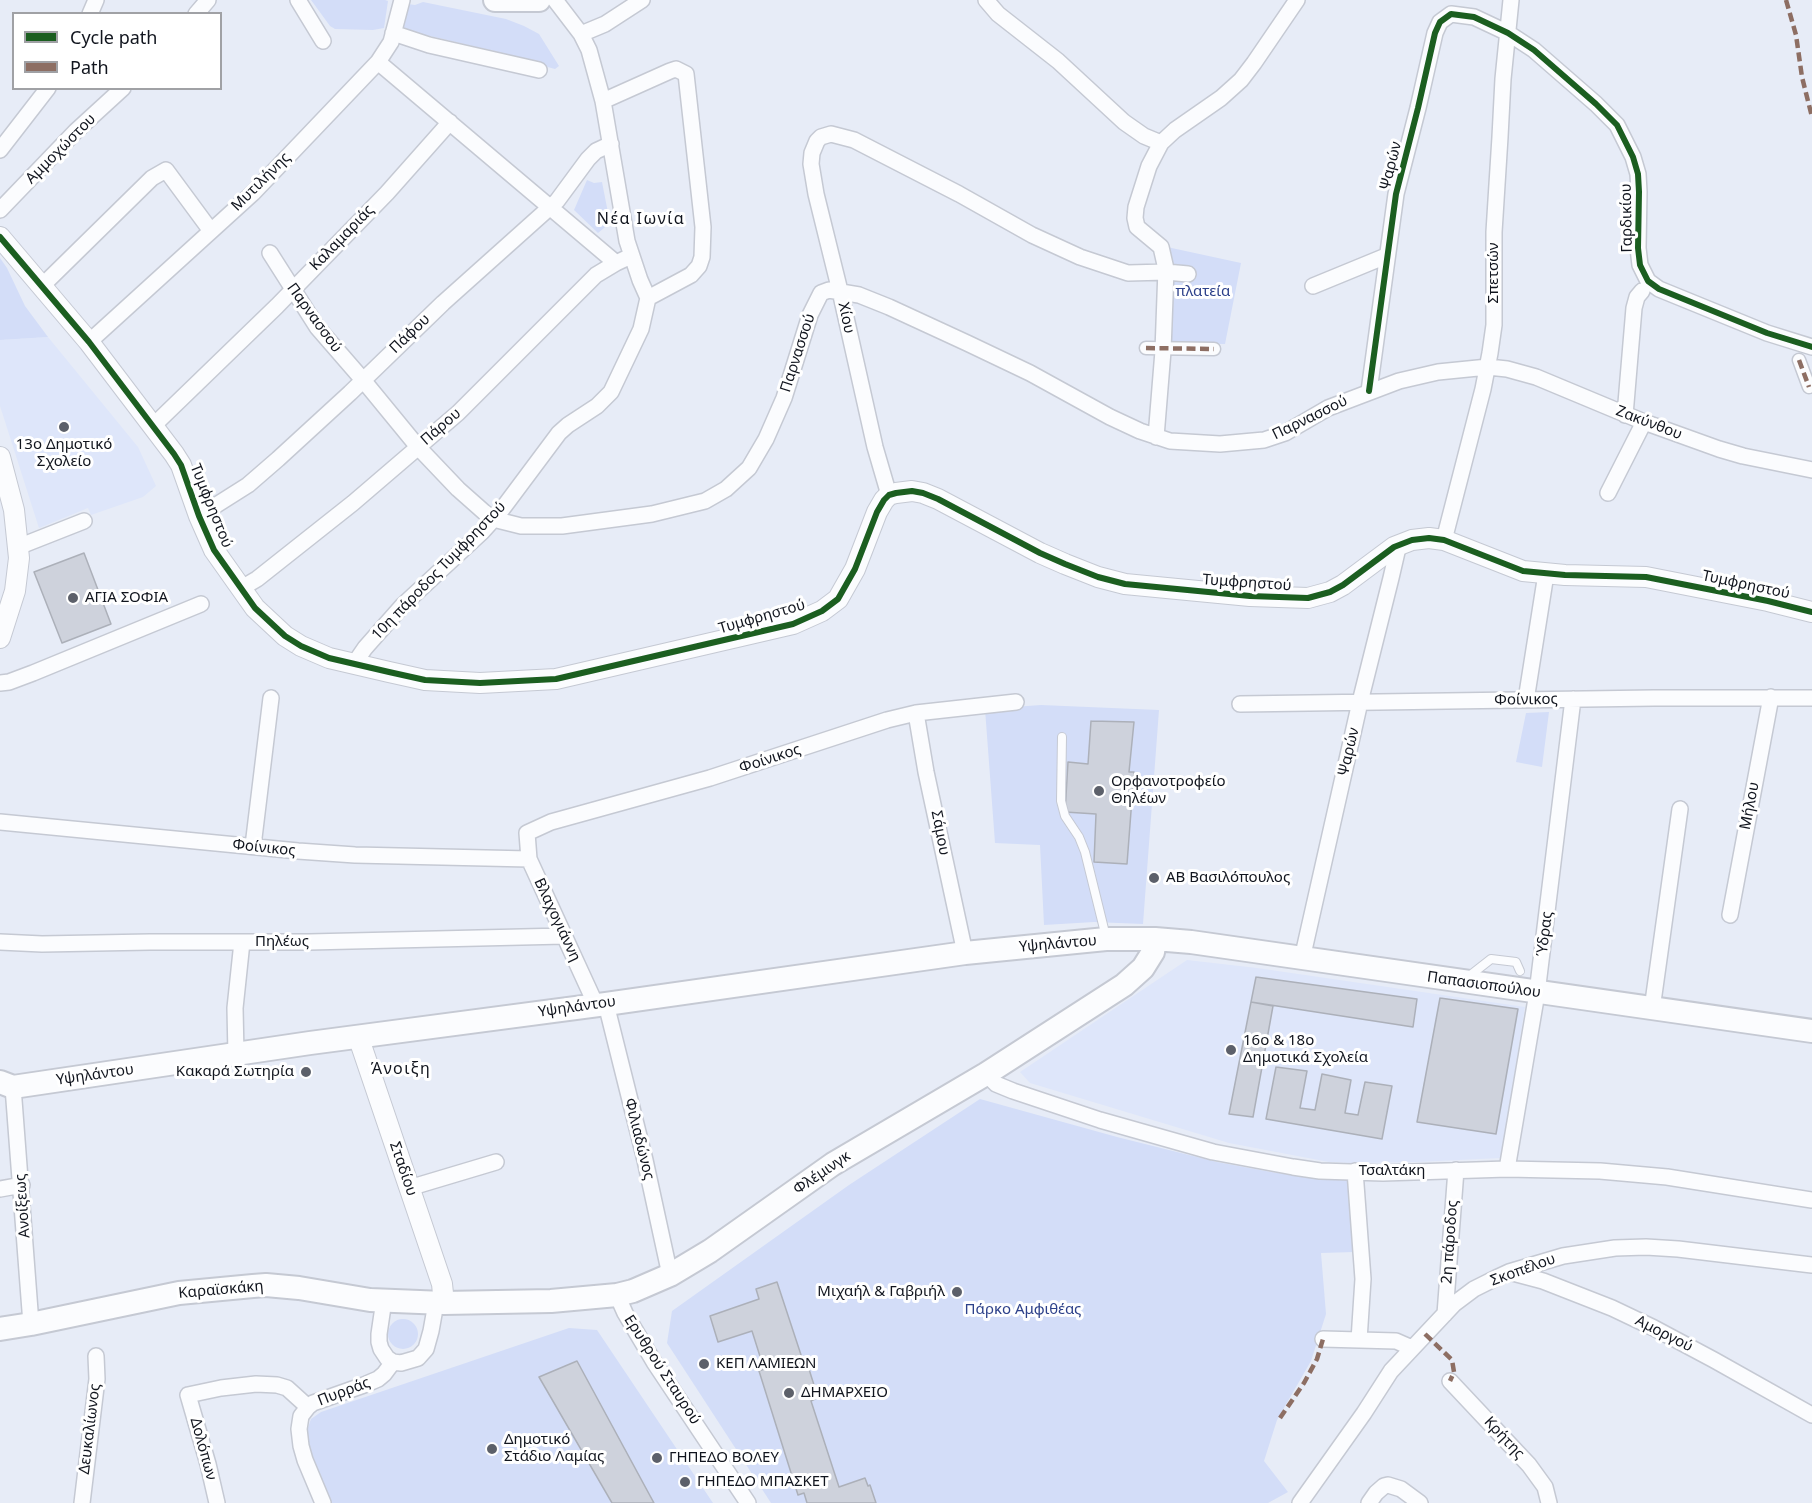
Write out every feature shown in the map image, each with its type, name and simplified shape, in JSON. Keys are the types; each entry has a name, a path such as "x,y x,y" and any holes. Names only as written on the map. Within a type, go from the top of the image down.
{"main road":[{"path":"495,0 539,0"},
{"name":"Υψηλάντου","path":"7,1085 965,953 1106,939 1155,939"},
{"name":"Παπασιοπούλου","path":"1155,939 1201,943 1812,1031"},
{"name":"Φλέμινγκ","path":"440,1303 551,1301 617,1295 649,1285 670,1275 730,1238 833,1164 986,1074 1125,985 1143,968 1153,952 1155,939"},
{"name":"Καραϊσκάκη","path":"0,1329 179,1293 244,1287 290,1287 384,1300 440,1303"}],"street":[{"path":"198,12 208,0"},
{"path":"298,0 323,41"},
{"name":"Μυτιλήνης","path":"89,342 253,192 378,62 387,50 402,0"},
{"path":"555,0 581,34 589,50 603,101 624,224 632,256 648,298 691,275 699,266 702,257 702,216 686,74 676,69 603,101"},
{"path":"581,34 604,24 642,0"},
{"path":"986,0 998,14 1065,67 1124,122 1144,136 1161,143"},
{"path":"1156,437 1164,348 1166,272 1161,247 1140,230 1135,218 1136,207 1149,166 1161,143 1175,130 1221,99 1241,80 1297,0"},
{"name":"Σπετσών","path":"1444,540 1488,367 1494,325 1494,232 1511,0"},
{"name":"Ψαρών","path":"1369,391 1396,194 1432,43 1440,22 1451,14 1461,14 1474,17 1508,33"},
{"path":"393,33 429,45 539,69"},
{"name":"Γαρδικίου","path":"1508,33 1534,50 1559,71 1612,119 1623,135 1634,157 1638,174 1640,192 1638,248 1641,266 1648,280 1659,289 1767,333 1812,347"},
{"path":"378,62 616,262"},
{"path":"0,150 46,90"},
{"name":"Αμμοχώστου","path":"0,210 76,131 121,90"},
{"name":"Καλαμαριάς","path":"153,426 387,193 450,122"},
{"name":"Χίου","path":"889,495 875,447 813,177 812,153 821,137 831,134 854,140 959,194 1032,236 1080,257 1128,273 1166,272"},
{"name":"Πάφου","path":"199,516 248,485 443,303 550,208 596,151 611,144"},
{"path":"42,286 152,178 166,170 211,231"},
{"name":"Τυμφρηστού","path":"0,237 89,342 181,465 214,550 255,608 285,636 314,652 354,664 418,678 480,683 537,681 583,674 793,624 827,608 841,594 861,555 877,512 884,500 889,495 912,491 938,499 1065,564 1098,577 1125,584 1250,596 1308,598 1330,592 1343,585 1390,550 1413,540 1429,538 1444,540 1523,571 1546,574 1646,577 1812,612"},
{"name":"Παρνασσού","path":"270,253 317,327 418,447 458,489 493,519 528,527 610,521 689,507 719,494 738,480 749,468 766,440 784,398 807,322 816,300 825,291 840,291 869,299 1030,373 1110,417 1170,441 1198,444 1264,440 1285,433 1328,408 1399,381 1488,367"},
{"name":"Πάρου","path":"240,589 257,579 353,503 458,413 596,276 616,262 632,256"},
{"path":"1313,286 1386,256"},
{"path":"1166,272 1188,274"},
{"path":"1625,415 1634,308 1636,297 1642,291"},
{"name":"10η πάροδος Τυμφρηστού","path":"354,664 403,605 482,532 559,433 597,406 611,392 641,329 648,298"},
{"path":"1146,348 1214,349"},
{"path":"1799,360 1809,387"},
{"name":"Ζακύνθου","path":"1488,367 1507,369 1536,377 1625,415 1743,456 1812,470"},
{"path":"1608,494 1644,422"},
{"path":"0,457 14,510 18,547 15,591 0,638"},
{"path":"18,547 84,521"},
{"name":"Ψαρών","path":"1302,959 1360,702 1397,552 1390,550"},
{"path":"1526,700 1546,574"},
{"path":"0,683 33,673 201,604"},
{"path":"253,846 271,698"},
{"name":"Μήλου","path":"1730,915 1770,698"},
{"name":"Φοίνικος","path":"1240,704 1812,698"},
{"name":"Ύδρας","path":"1507,1168 1537,993 1573,699"},
{"name":"Φοίνικος","path":"527,833 551,822 710,778 887,720 916,713 1016,702"},
{"name":"Σάμου","path":"916,713 965,953"},
{"path":"1652,1009 1680,809"},
{"name":"Φοίνικος","path":"0,822 354,855 529,859"},
{"name":"Βλαχογιάννη","path":"527,833 529,859 564,936 601,1004"},
{"name":"Πηλέως","path":"0,942 42,944 321,942 564,936"},
{"path":"236,1054 236,1008 242,942"},
{"name":"Φιλιαδώνος","path":"601,1004 645,1160 670,1275"},
{"name":"Σταδίου","path":"358,1036 442,1284 440,1303"},
{"name":"Τσαλτάκη","path":"986,1074 996,1084 1013,1091 1100,1120 1213,1152 1293,1167 1320,1171 1411,1173 1507,1168 1639,1174 1812,1200"},
{"name":"Ανοίξεως","path":"7,1085 22,1185 31,1324"},
{"path":"409,1188 496,1162"},
{"name":"2η πάροδος","path":"1444,1314 1456,1170"},
{"path":"1355,1171 1363,1279 1359,1340"},
{"path":"0,1189 22,1185"},
{"name":"Σκοπέλου","path":"1300,1503 1391,1371 1444,1314 1474,1289 1509,1272 1542,1261 1584,1252 1646,1247 1812,1265"},
{"name":"Αμοργού","path":"1509,1272 1544,1281 1633,1318 1812,1415"},
{"name":"Ερυθρού Σταυρού","path":"617,1295 654,1362 748,1503"},
{"path":"384,1300 379,1342 384,1353 393,1362 404,1363 418,1358 426,1349 440,1303"},
{"path":"1323,1339 1396,1341 1412,1348"},
{"name":"Δευκαλίωνος","path":"82,1503 97,1379 96,1356"},
{"name":"Πυρράς","path":"188,1395 256,1384 277,1385 287,1388 308,1407 322,1399 378,1379 393,1362"},
{"name":"Κρήτης","path":"1450,1381 1529,1465 1545,1487 1549,1502"},
{"name":"Δολόπων","path":"188,1395 217,1503"},
{"path":"308,1407 300,1422 300,1438 305,1460 323,1503"},
{"path":"1369,1503 1384,1486 1388,1485 1396,1486 1420,1503"}],"lane":[{"path":"1062,737 1061,801 1065,816 1079,837 1085,852 1106,939"},
{"path":"1462,982 1491,959 1516,962 1520,971"}],"shaded area":[{"name":"13ο Δημοτικό Σχολείο","path":"48,337 138,447 156,486 143,497 91,515 88,508 39,528 0,406 0,340"},
{"name":"16ο & 18ο Δημοτικά Σχολεία","path":"1187,960 1525,1007 1501,1158 1416,1162 1329,1162 1229,1143 1030,1083 1020,1072"}],"green space":[{"path":"311,0 388,1 384,28 335,29 330,26"},
{"path":"423,2 506,19 524,26 539,34 559,66 555,69 498,52 404,30 402,26 408,4 415,5"},
{"path":"587,180 594,183 602,182 610,223 598,233 574,210"},
{"name":"πλατεία","path":"1167,247 1241,263 1225,344 1169,343"},
{"path":"0,258 25,306 48,337 0,340"},
{"path":"1041,705 1159,710 1143,924 1094,922 1044,925 1040,845 995,843 985,709"},
{"path":"1549,712 1542,767 1516,762 1526,713"},
{"name":"Πάρκο Αμφιθέας","path":"980,1099 1217,1162 1319,1179 1348,1177 1354,1252 1321,1253 1326,1314 1311,1361 1277,1420 1264,1461 1288,1492 1268,1503 771,1503 667,1343 672,1311 849,1185"},
{"path":"403,1319 409,1320 417,1328 417,1340 409,1348 403,1349 397,1348 389,1340 388,1334 389,1328 397,1320"},
{"path":"569,1328 597,1330 713,1503 325,1503 305,1436 311,1419 321,1412"}],"building":[{"name":"ΑΓΙΑ ΣΟΦΙΑ","path":"84,553 111,624 62,643 34,572"},
{"name":"Ορφανοτροφείο Θηλέων","path":"1091,721 1134,722 1129,772 1134,772 1127,864 1094,862 1096,814 1065,812 1068,762 1088,764"},
{"path":"1256,977 1417,999 1413,1027 1251,1002"},
{"path":"1440,998 1518,1009 1496,1134 1417,1122"},
{"path":"1251,1002 1273,1006 1253,1117 1229,1114"},
{"path":"1276,1067 1307,1071 1300,1108 1315,1110 1322,1074 1351,1080 1345,1113 1358,1115 1365,1082 1392,1086 1382,1139 1266,1119"},
{"name":"ΔΗΜΑΡΧΕΙΟ","path":"777,1282 805,1367 808,1366 814,1385 810,1386 815,1399 811,1401 839,1487 865,1478 876,1503 807,1503 804,1493 798,1495 759,1371 764,1369 752,1331 718,1342 710,1316 759,1299 756,1289"},
{"path":"577,1361 654,1503 612,1503 539,1377"}],"marked path":[{"path":"1786,0 1796,35 1802,77 1812,117"},
{"path":"1146,348 1214,349"},
{"path":"1799,360 1809,387"},
{"path":"1425,1334 1452,1360 1454,1372 1450,1381"},
{"path":"1280,1418 1304,1383 1317,1359 1323,1339"}],"cycle path":[{"path":"1369,391 1396,194 1435,33 1440,22 1451,14 1474,17 1508,33 1534,50 1617,125 1633,157 1638,174 1638,248 1640,265 1648,281 1659,289 1767,333 1812,347"},
{"path":"0,237 89,342 174,454 181,465 214,550 255,608 285,636 329,658 425,680 480,683 556,679 793,624 822,611 838,599 855,569 877,512 884,500 889,495 912,491 938,499 1065,564 1098,577 1125,584 1250,596 1308,598 1330,592 1343,585 1394,547 1412,540 1429,538 1444,540 1523,571 1565,575 1646,577 1812,612"}],"place":[{"name":"13ο Δημοτικό Σχολείο","path":"64,427"},
{"name":"ΑΓΙΑ ΣΟΦΙΑ","path":"73,598"},
{"name":"Ορφανοτροφείο Θηλέων","path":"1099,791"},
{"name":"ΑΒ Βασιλόπουλος","path":"1154,878"},
{"name":"16ο & 18ο Δημοτικά Σχολεία","path":"1231,1050"},
{"name":"Κακαρά Σωτηρία","path":"306,1072"},
{"name":"Μιχαήλ & Γαβριήλ","path":"957,1292"},
{"name":"ΚΕΠ ΛΑΜΙΕΩΝ","path":"704,1364"},
{"name":"ΔΗΜΑΡΧΕΙΟ","path":"789,1393"},
{"name":"Δημοτικό Στάδιο Λαμίας","path":"492,1449"},
{"name":"ΓΗΠΕΔΟ ΒΟΛΕΥ","path":"657,1458"},
{"name":"ΓΗΠΕΔΟ ΜΠΑΣΚΕΤ","path":"685,1482"}],"district":[{"name":"Νέα Ιωνία","path":"641,219"},
{"name":"Άνοιξη","path":"401,1069"}]}
